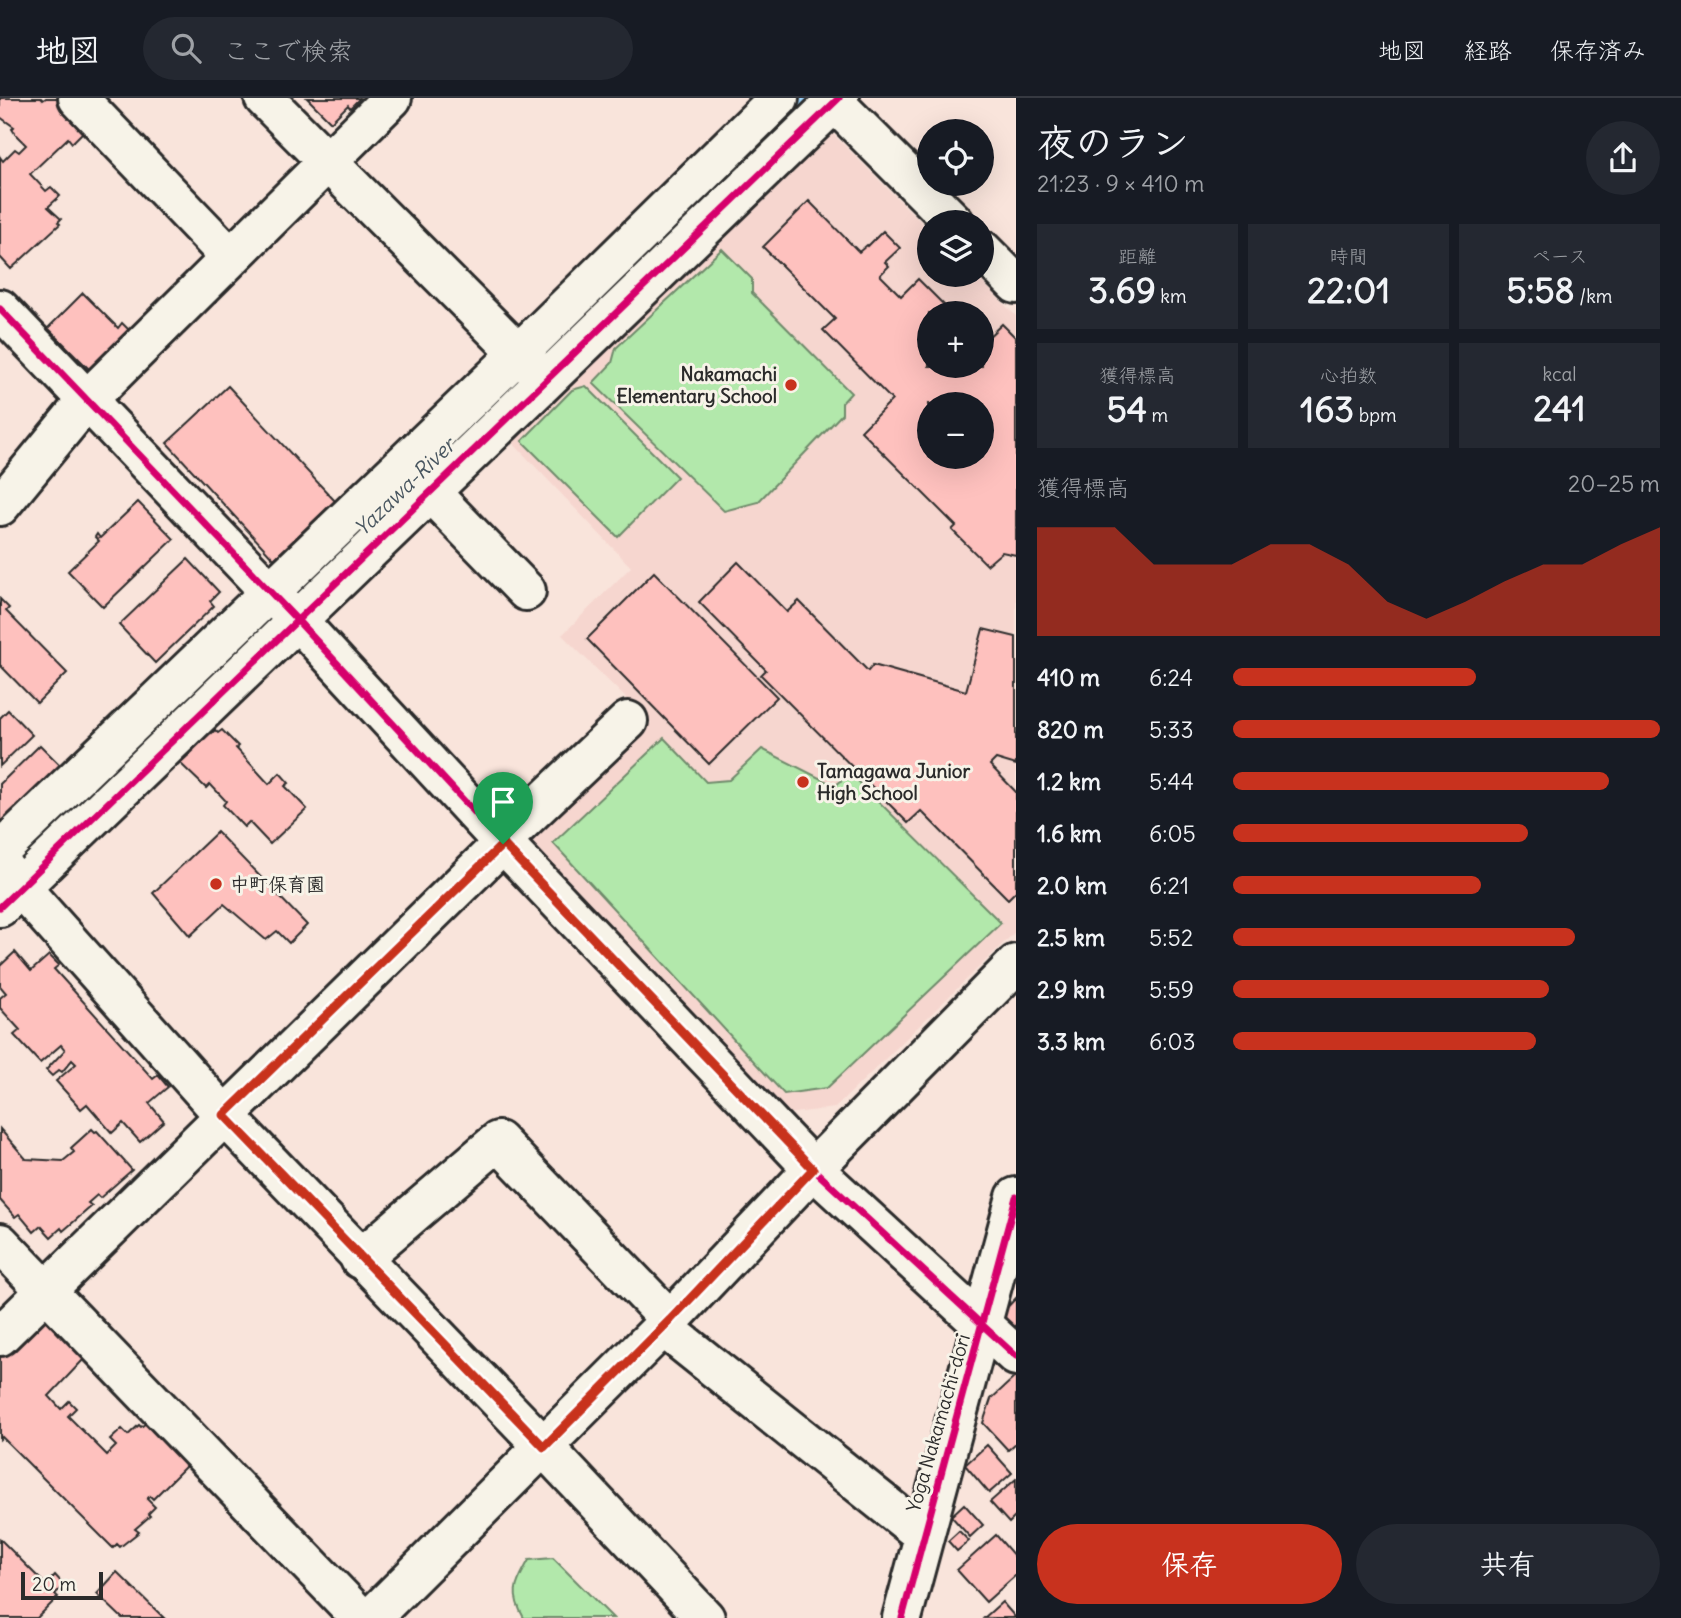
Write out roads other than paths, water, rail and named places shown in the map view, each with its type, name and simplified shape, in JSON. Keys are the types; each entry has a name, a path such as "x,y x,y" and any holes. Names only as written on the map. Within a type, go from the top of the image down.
{"street":[{"path":"78,98 230,257"},
{"path":"264,98 531,366"},
{"path":"0,506 87,400 392,98"},
{"path":"705,1618 7,887 298,621 429,491 531,366 779,98"},
{"path":"0,851 270,593 834,100 942,210"},
{"path":"994,262 1016,284"},
{"path":"0,309 298,621 503,844 813,1169 1016,1356"},
{"path":"429,491 526,591"},
{"path":"0,1336 503,844 514,829 628,722"},
{"path":"371,1618 667,1324 813,1169 1016,964"},
{"path":"360,1259 498,1142 667,1324 923,1535"},
{"name":"Yoga Nakamachi-dori","path":"913,1611 923,1535 1016,1197"},
{"path":"0,1243 361,1618"}],"waterway":[{"name":"Yazawa-River","path":"577,322 811,98"}],"place":[{"name":"Nakamachi Elementary School","path":"791,385"},
{"name":"Tamagawa Junior High School","path":"803,782"},
{"name":"中町保育園","path":"216,884"}]}
